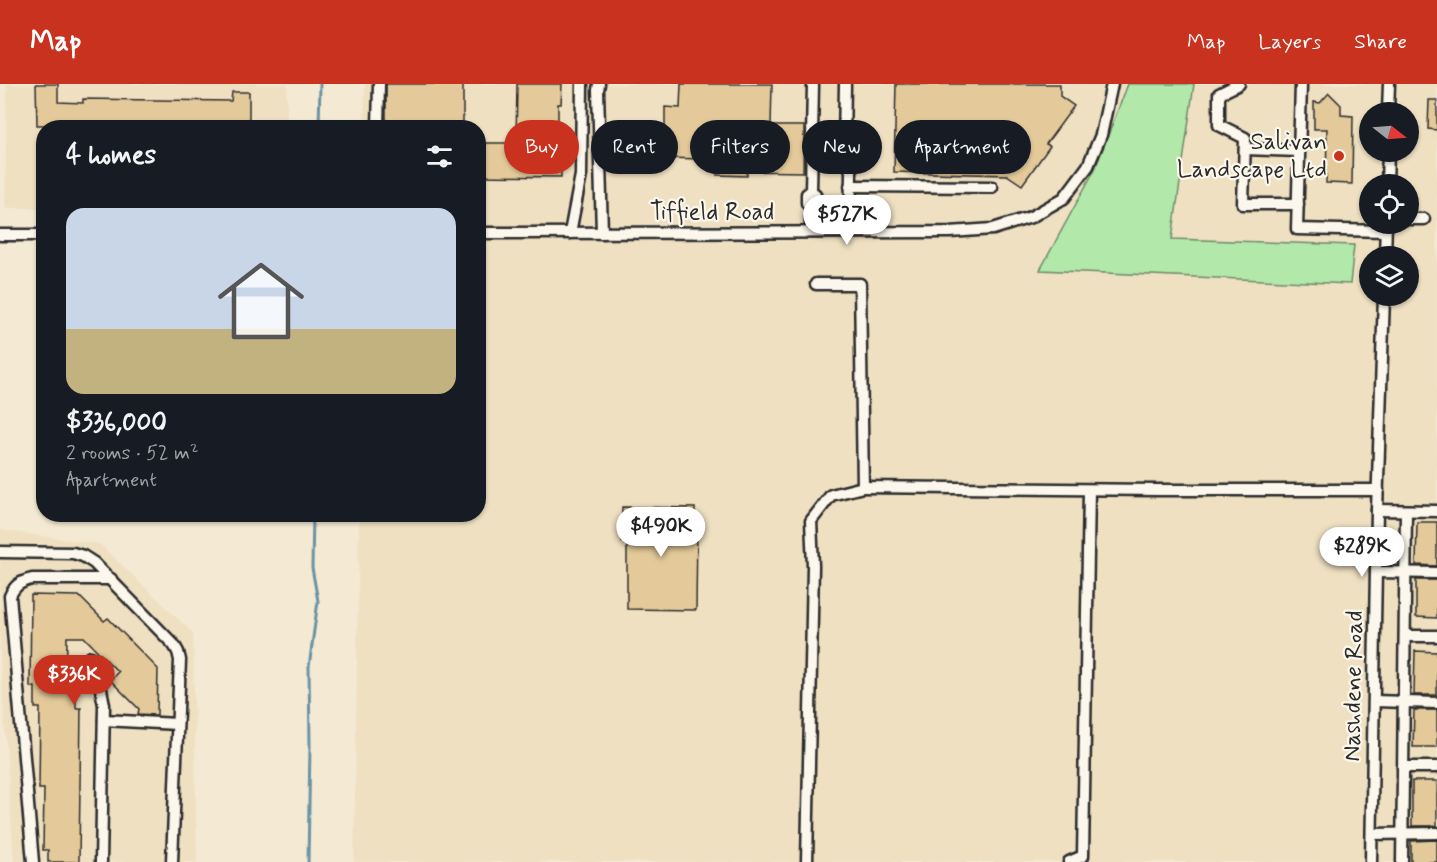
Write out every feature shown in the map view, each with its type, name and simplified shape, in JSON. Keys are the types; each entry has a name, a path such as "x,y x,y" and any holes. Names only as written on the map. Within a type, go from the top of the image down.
{"street":[{"path":"378,120 379,84"},
{"path":"570,233 581,176 582,84"},
{"path":"599,84 602,233"},
{"path":"811,232 811,208 807,203 807,194 811,192 813,84"},
{"path":"845,84 844,143 851,172 850,232"},
{"name":"Tiffield Road","path":"486,233 950,232 993,229 1031,217 1064,198 1088,166 1101,135 1112,84"},
{"path":"1239,84 1219,94 1219,125 1245,138 1243,204 1298,204"},
{"path":"1301,84 1297,229 1359,228"},
{"path":"1388,102 1389,84"},
{"path":"1245,149 1299,151"},
{"path":"850,186 992,187"},
{"path":"1419,219 1425,219"},
{"path":"0,235 36,235"},
{"path":"816,284 860,285 863,487"},
{"name":"Nashdene Road","path":"1371,862 1383,306"},
{"path":"807,862 813,566 811,521 831,495 863,487 1378,490"},
{"path":"1069,862 1083,856 1089,490"},
{"path":"1377,510 1437,511"},
{"path":"1402,862 1407,511"},
{"path":"0,552 73,553 83,556 111,579 178,652 180,660 172,862"},
{"path":"1376,572 1437,573"},
{"path":"33,862 10,596 22,581 32,579 111,579"},
{"path":"1405,636 1437,636"},
{"path":"91,657 99,679 104,705 101,862"},
{"path":"1375,701 1437,703"},
{"path":"104,720 177,724"},
{"path":"1403,767 1437,768"},
{"path":"1372,834 1437,833"}],"shaded area":[{"path":"7,84 287,84 287,120 36,120 36,208 5,208"},
{"path":"365,84 1437,84 1437,862 354,862 359,522 486,522 486,120 364,120"},
{"path":"0,530 100,544 193,633 197,862 14,862 0,659"}],"green space":[{"path":"1128,84 1194,84 1172,239 1354,245 1350,284 1040,270 1095,169"}],"building":[{"path":"36,84 58,84 58,102 83,103 83,99 231,101 232,92 249,92 249,120 37,120"},
{"path":"386,84 463,84 463,120 386,120"},
{"path":"517,84 562,84 561,104 558,104 558,120 516,120"},
{"path":"681,84 772,84 771,120 690,120 690,159 678,158 678,120 665,120 665,107 680,108"},
{"path":"896,84 1060,84 1060,96 1074,106 1046,144 1050,146 1031,172 1031,120 895,120"},
{"name":"Salivan Landscape Ltd","path":"1329,93 1341,105 1341,115 1353,116 1352,184 1326,183 1327,129 1314,129 1314,102 1320,103"},
{"path":"1429,100 1437,100 1437,130 1428,129"},
{"path":"790,126 802,126 802,172 790,172"},
{"path":"486,143 504,143 504,174 561,174 561,177 486,176"},
{"path":"747,174 747,176 717,175"},
{"path":"969,174 1030,174 1022,185 1007,175"},
{"path":"622,507 695,508 695,527 697,527 696,610 627,609 627,542 622,542"},
{"path":"1417,522 1437,522 1437,566 1416,565"},
{"path":"1416,580 1437,580 1437,618 1416,617"},
{"path":"31,595 79,596 104,621 108,618 158,669 157,715 138,714 139,709 110,680 118,672 84,637 67,637 66,688 76,688 76,708 81,708 79,862 48,862 48,850 43,850 44,789 39,789 40,708 35,708 35,687 30,687"},
{"path":"1415,651 1437,652 1437,695 1414,695"},
{"path":"1414,710 1437,710 1437,747 1413,747"},
{"path":"1412,781 1437,781 1437,826 1412,826"},
{"path":"1437,840 1437,862 1411,862 1411,841"}],"waterway":[{"path":"319,120 320,84"},
{"path":"308,862 309,667 318,601 312,568 313,522"}],"place":[{"name":"Salivan Landscape Ltd","path":"1339,156"}]}
